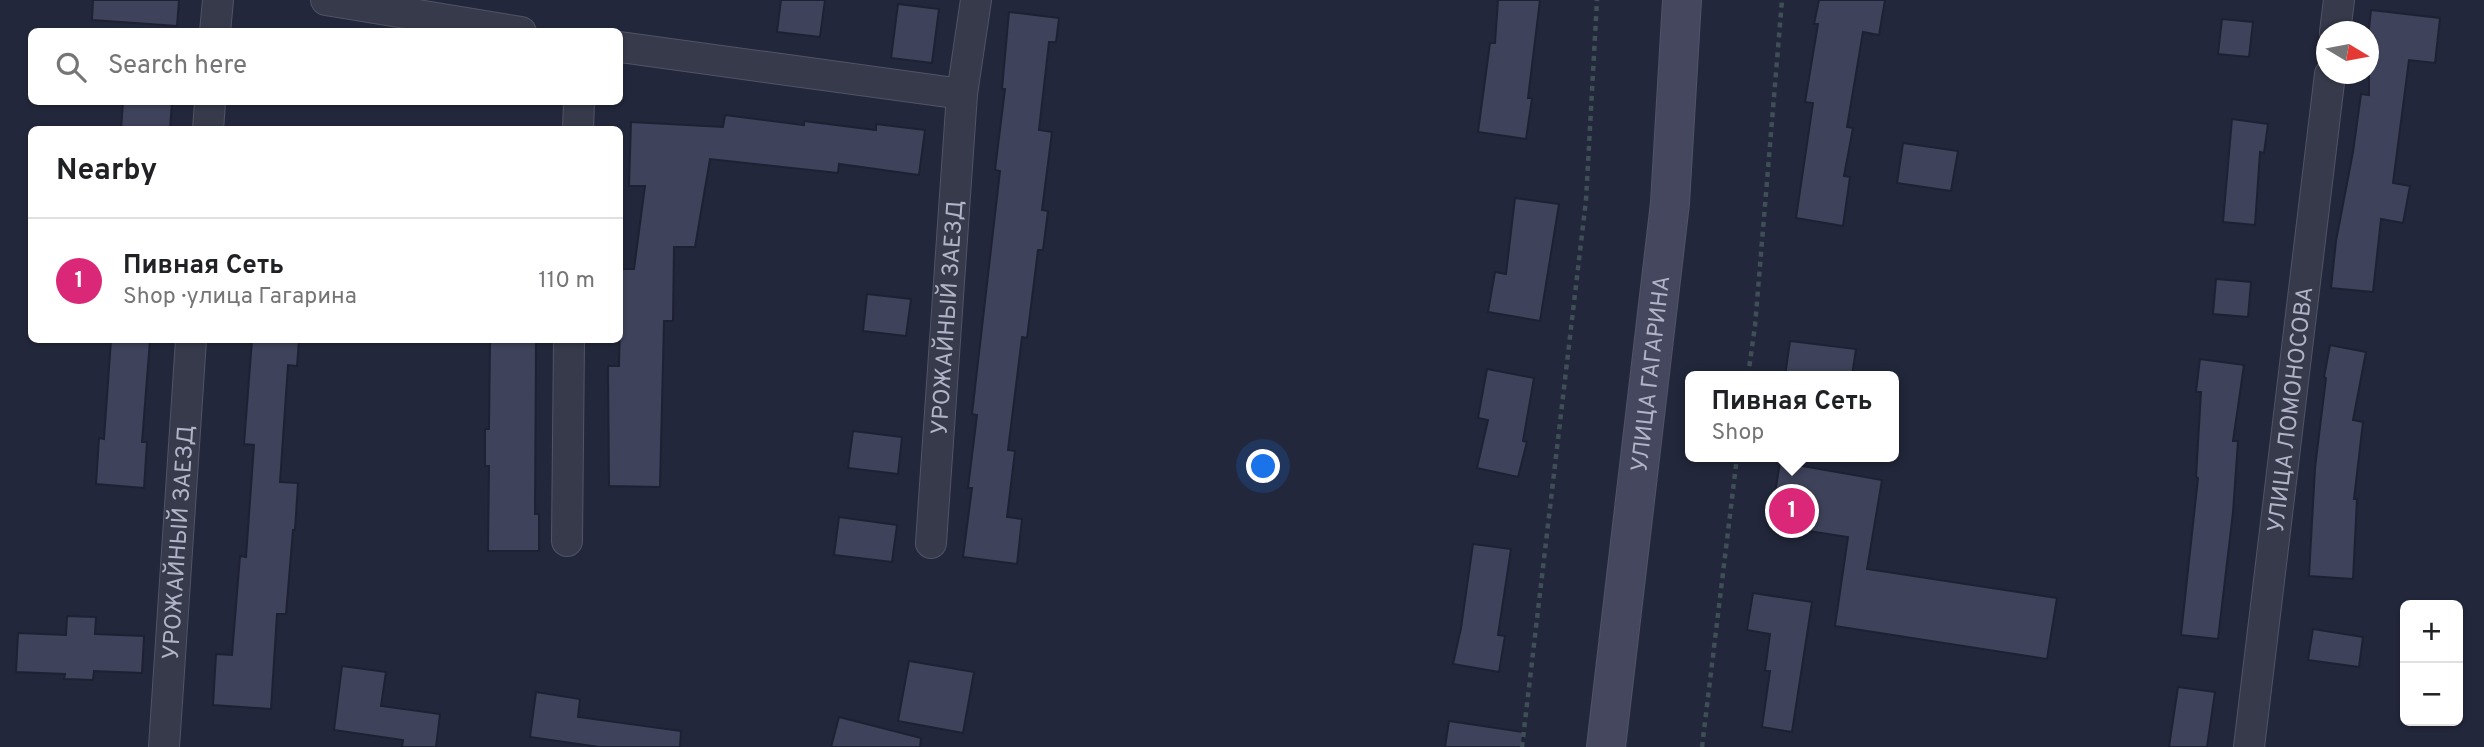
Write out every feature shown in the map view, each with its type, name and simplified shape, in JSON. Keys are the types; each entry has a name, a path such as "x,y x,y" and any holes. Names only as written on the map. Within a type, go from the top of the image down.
{"main road":[{"name":"УЛИЦА ГАГАРИНА","path":"1606,747 1670,203 1682,0"}],"street":[{"path":"215,28 218,0"},
{"path":"326,0 497,28"},
{"name":"УРОЖАЙНЫЙ ЗАЕЗД","path":"931,543 962,94 976,0"},
{"path":"2336,21 2339,0"},
{"path":"623,47 962,94"},
{"name":"УЛИЦА ЛОМОНОСОВА","path":"2249,747 2329,84"},
{"path":"208,126 210,105"},
{"path":"578,126 579,105"},
{"name":"УРОЖАЙНЫЙ ЗАЕЗД","path":"164,747 191,343"},
{"path":"567,541 569,343"}],"path":[{"path":"1522,747 1586,200 1597,0"},
{"path":"1749,371 1782,0"},
{"path":"1702,747 1736,462"}],"building":[{"path":"93,0 179,0 177,26 92,20"},
{"path":"781,0 825,0 820,37 777,32"},
{"path":"1498,0 1540,0 1528,98 1532,98 1526,139 1478,132 1490,43 1495,43"},
{"path":"1819,0 1885,0 1879,35 1863,32 1847,127 1853,128 1844,176 1850,177 1843,226 1796,218 1813,103 1805,102 1818,24 1814,24"},
{"path":"898,4 939,9 932,63 891,58"},
{"path":"2371,10 2440,18 2435,63 2409,60 2393,183 2410,186 2403,223 2381,219 2373,292 2331,288 2336,241 2361,94 2369,95 2369,84 2379,84 2379,21 2370,21"},
{"path":"1009,12 1059,18 1056,42 1049,42 1039,130 1052,132 1042,210 1048,211 1043,250 1038,250 1027,338 1022,337 1008,450 1015,451 1007,517 1022,519 1017,564 963,557 972,488 968,488 977,415 972,414 1000,171 995,170 1005,89 1002,89"},
{"path":"2222,19 2253,22 2249,57 2218,54"},
{"path":"123,105 172,105 170,126 121,126"},
{"path":"725,115 804,125 804,121 876,130 876,124 925,130 919,175 839,164 838,173 710,159 695,247 674,247 673,321 664,321 660,487 609,486 608,366 619,366 619,343 623,343 623,269 634,269 645,186 629,186 631,122 723,127"},
{"path":"2232,119 2268,124 2264,153 2260,152 2255,225 2223,222"},
{"path":"1903,143 1958,151 1951,191 1897,183"},
{"path":"1515,198 1559,204 1540,321 1488,312 1495,272 1506,274"},
{"path":"2216,279 2251,282 2248,317 2213,314"},
{"path":"867,294 911,299 906,336 863,331"},
{"path":"1790,341 1856,349 1853,371 1786,371"},
{"path":"111,343 150,343 142,442 147,442 144,488 96,484 99,438 104,439"},
{"path":"252,343 299,343 297,366 288,365 280,482 298,483 295,530 286,614 277,614 271,709 213,705 216,654 232,655 240,556 246,557 254,445 244,444"},
{"path":"490,343 536,343 535,514 539,514 539,551 488,551 489,466 485,466 485,429 489,429"},
{"path":"2330,345 2366,352 2353,420 2363,422 2354,499 2357,499 2353,579 2309,576 2315,468"},
{"path":"2200,359 2244,365 2233,441 2238,441 2233,512 2218,639 2181,635 2198,478 2201,392 2196,392"},
{"path":"1487,369 1534,378 1523,441 1527,442 1518,477 1477,468 1488,420 1478,418"},
{"path":"853,431 902,437 898,474 848,468"},
{"path":"1780,462 1882,480 1867,569 2057,598 2047,659 1835,626 1848,537 1770,525"},
{"path":"839,517 897,525 892,562 834,555"},
{"path":"1473,544 1511,549 1498,635 1505,636 1499,672 1453,664"},
{"path":"1753,593 1812,602 1792,732 1762,727 1770,671 1765,671 1770,634 1747,630"},
{"path":"67,616 96,617 95,634 144,636 142,673 94,671 93,680 64,679 65,674 16,672 18,633 66,635"},
{"path":"2313,629 2363,637 2359,667 2308,660"},
{"path":"909,661 974,672 963,733 898,721"},
{"path":"342,666 386,672 381,706 440,714 436,747 402,747 403,740 334,730"},
{"path":"2178,687 2215,692 2207,747 2169,747"},
{"path":"536,692 580,699 578,717 681,731 680,747 599,747 530,737"},
{"path":"839,717 921,738 920,747 831,747"},
{"path":"1449,721 1523,732 1522,747 1445,747"}],"place":[{"name":"Пивная Сеть","path":"1792,511"}]}
